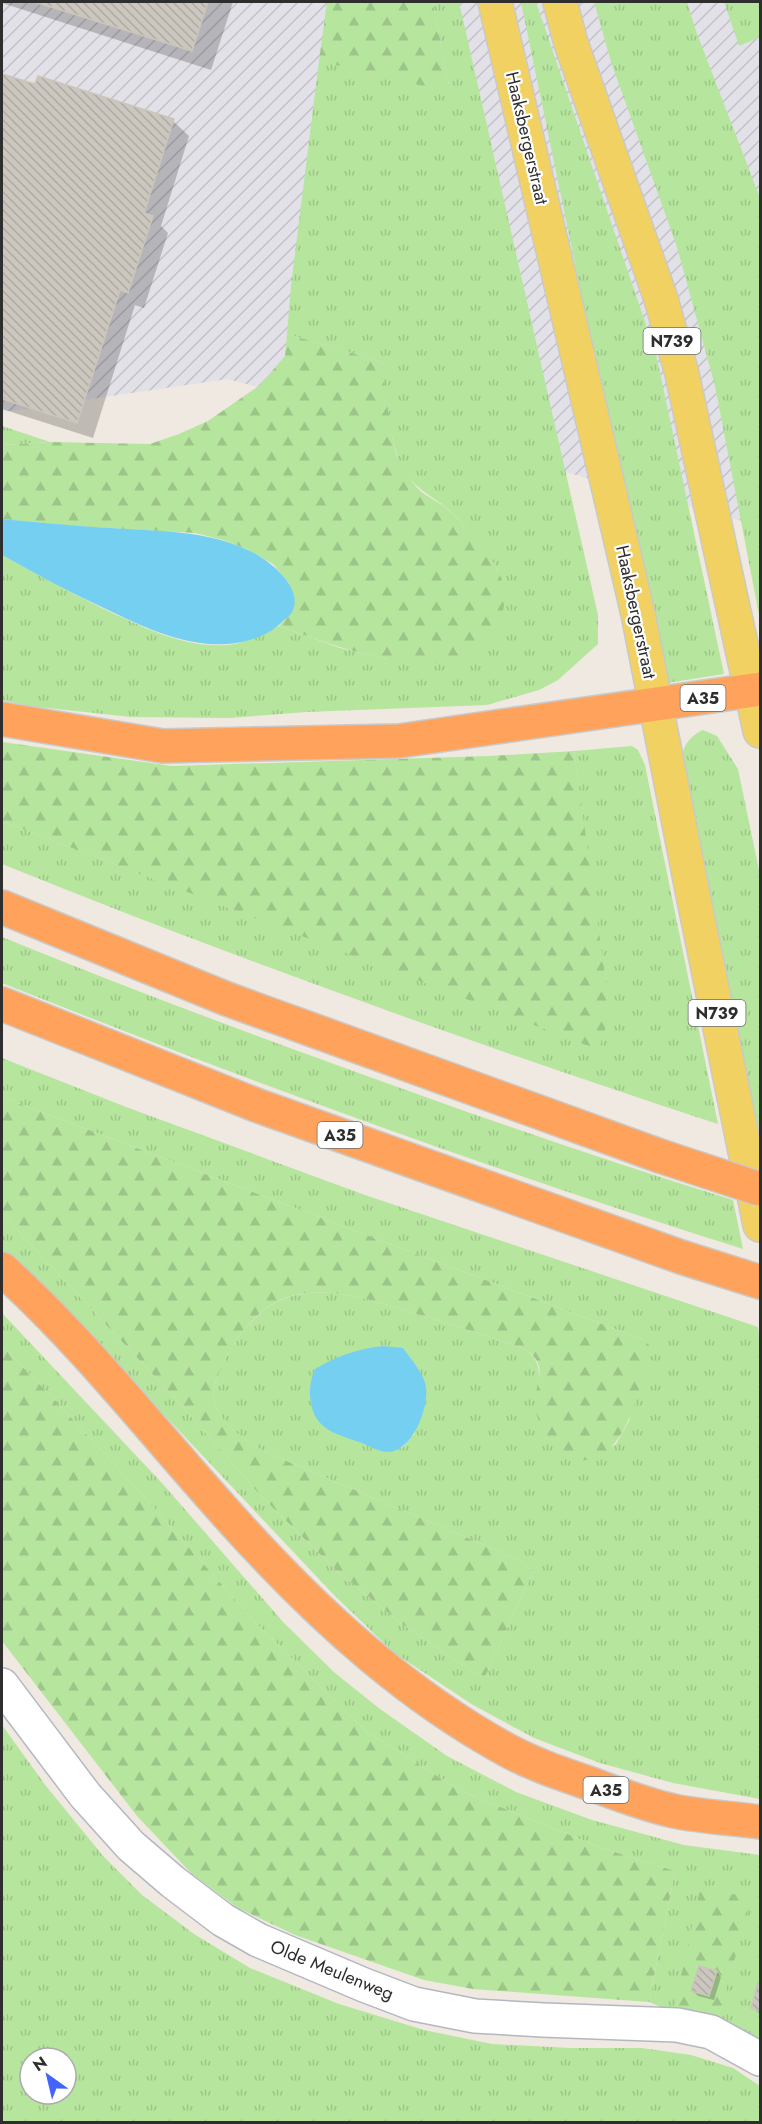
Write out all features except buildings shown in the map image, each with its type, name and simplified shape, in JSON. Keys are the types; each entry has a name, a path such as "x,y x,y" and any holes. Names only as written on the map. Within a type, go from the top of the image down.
{"highway":[{"name":"A35","path":"2,719 163,746 399,741 755,690"},
{"path":"2,907 227,999 660,1156 760,1189"},
{"name":"A35","path":"2,1004 256,1106 681,1257 760,1282"},
{"name":"A35","path":"2,1269 95,1364 257,1547 312,1604 367,1654 404,1683 462,1723 507,1750 560,1773 621,1796 674,1811 760,1822"}],"main road":[{"name":"Haaksbergerstraat","path":"495,2 635,603 760,1225"},
{"name":"N739","path":"560,2 571,43 660,299 682,374 755,690 760,731"}],"street":[{"name":"Olde Meulenweg","path":"2,1685 85,1795 131,1846 223,1920 258,1940 414,2004 475,2016 677,2025 711,2032 760,2059"}],"shaded area":[{"path":"2,2 760,2 760,526 228,379 2,412"}],"green space":[{"path":"327,2 433,2 450,92 319,61"},
{"path":"433,2 459,2 598,615 598,644 558,680 539,690 487,705 307,712 229,718 131,717 29,706 2,700 2,555 104,609 179,640 227,645 248,640 279,626 340,648 387,659 498,570 462,523 413,482 402,467 391,434 382,362 287,334 319,61 450,91"},
{"path":"521,2 536,2 656,354 724,674 667,683 596,366"},
{"path":"594,2 687,2 760,198 760,620 715,386 677,247 611,62"},
{"path":"724,2 760,2 760,37 739,46"},
{"path":"287,334 382,362 388,412 401,465 419,490 447,508 470,531 489,555 501,578 505,599 502,613 497,627 480,648 456,659 427,663 395,660 331,644 279,626 293,611 288,582 273,564 249,550 223,540 195,533 2,519 2,445 50,442 150,444 179,434 208,421 260,385 285,356"},
{"path":"2,426 50,442 2,445"},
{"path":"703,730 717,736 738,769 760,875 760,1134 682,777 682,755 686,745 692,737"},
{"path":"2,742 172,766 489,756 574,751 610,1012 599,1050 2,821"},
{"path":"632,746 638,750 645,765 718,1124 358,1000 179,934 2,864 2,821 466,998 589,865 574,751"},
{"path":"2,937 156,998 364,1075 574,1149 733,1200 743,1249 556,1188 370,1123 2,983"},
{"path":"2,1058 126,1107 365,1195 758,1327 760,1342 760,1799 673,1783 600,1763 534,1738 473,1705 393,1652 333,1594 134,1383 2,1254 2,1214 175,1398 262,1497 338,1572 402,1624 468,1669 485,1677 533,1571 515,1558 253,1445 225,1422 215,1402 214,1391 222,1366 246,1328 267,1308 279,1301 308,1293 357,1297 525,1349 532,1355 538,1367 539,1381 535,1405 598,1456 616,1444 629,1421 644,1340 2,1097","holes":["333,1431 415,1433 403,1447 387,1452"]},
{"path":"2,1097 644,1340 650,1346 637,1398 621,1435 610,1449 596,1458 580,1460 557,1453 540,1425 535,1406 539,1368 533,1356 525,1349 373,1301 340,1294 307,1293 278,1301 255,1317 245,1328 222,1366 214,1391 215,1402 225,1422 253,1445 515,1558 533,1571 485,1677 468,1669 402,1624 338,1572 262,1497 175,1398 2,1214"},
{"path":"2,1313 161,1482 284,1623 335,1673 380,1709 447,1756 516,1792 592,1820 684,1845 760,1855 760,2046 649,2002 675,1871 602,1848 461,1791 367,1732 255,1622 137,1489 2,1346"},
{"path":"2,1346 137,1489 255,1622 367,1732 461,1791 602,1848 675,1871 649,2002 473,1989 424,1980 295,1935 238,1908 192,1874 137,1816 2,1641"},
{"path":"2,1725 46,1786 104,1857 142,1895 194,1934 250,1968 339,2004 424,2030 492,2044 570,2048 642,2048 691,2055 733,2068 760,2086 760,2122 2,2122"},
{"path":"700,1889 752,1897 717,2023 673,2013"}],"water":[{"path":"2,519 163,531 198,535 232,543 264,559 281,574 293,592 295,601 293,610 276,627 245,641 211,644 187,641 163,634 80,596 2,555"},
{"path":"383,1346 403,1348 420,1372 426,1387 425,1406 417,1427 404,1445 388,1452 326,1428 315,1415 310,1395 315,1369 348,1354"}]}
